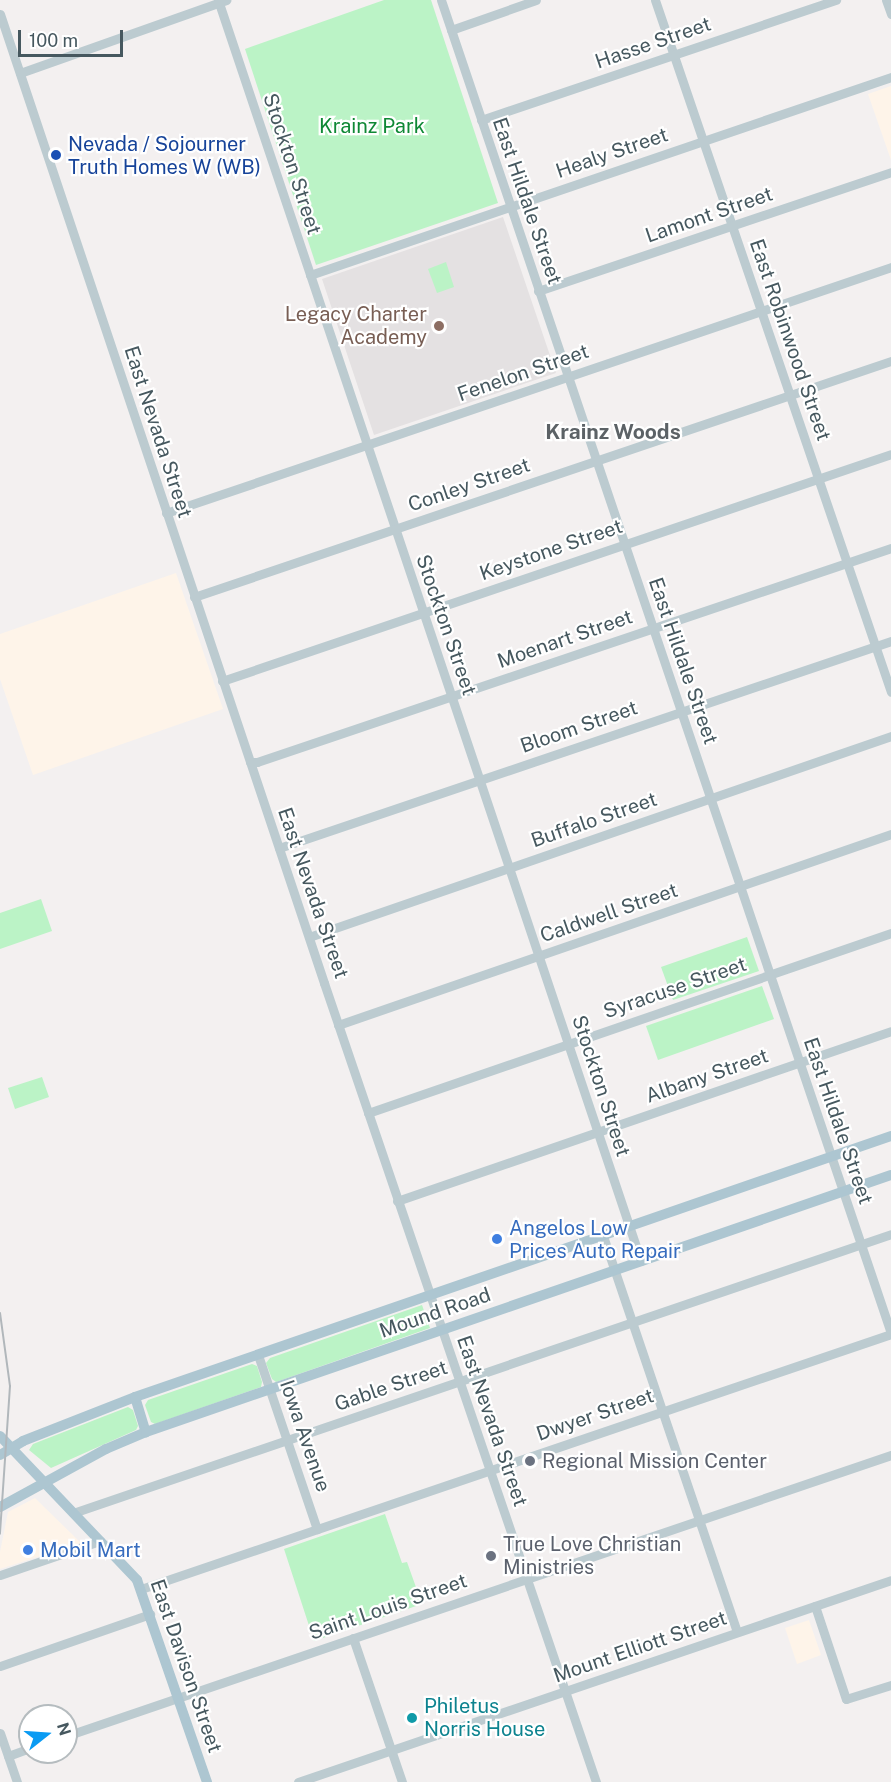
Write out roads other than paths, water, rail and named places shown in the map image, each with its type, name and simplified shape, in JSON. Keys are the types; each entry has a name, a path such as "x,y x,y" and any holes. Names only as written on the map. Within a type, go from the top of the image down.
{"main road":[{"name":"Mound Road","path":"0,1455 23,1441 135,1397 891,1136"},
{"name":"Mound Road","path":"0,1507 106,1449 146,1432 891,1175"},
{"path":"135,1397 146,1432"},
{"name":"East Davison Street","path":"0,1436 130,1570 141,1589 207,1782"}],"street":[{"name":"East Hildale Street","path":"441,0 891,1334"},
{"path":"451,30 536,0"},
{"name":"East Robinwood Street","path":"656,0 891,692"},
{"name":"Hasse Street","path":"481,120 836,0"},
{"path":"886,0 891,14"},
{"path":"20,73 221,1"},
{"name":"Stockton Street","path":"221,1 310,275 641,1261"},
{"name":"East Nevada Street","path":"0,14 222,681 596,1782"},
{"name":"Healy Street","path":"310,275 891,77"},
{"name":"Lamont Street","path":"538,291 891,172"},
{"name":"Fenelon Street","path":"166,513 891,267"},
{"name":"Conley Street","path":"194,597 891,361"},
{"name":"Keystone Street","path":"222,681 891,454"},
{"name":"Moenart Street","path":"250,762 257,762 891,548"},
{"name":"Bloom Street","path":"279,848 891,640"},
{"name":"Buffalo Street","path":"309,937 891,736"},
{"name":"Caldwell Street","path":"338,1025 891,834"},
{"name":"Syracuse Street","path":"368,1113 891,933"},
{"name":"Albany Street","path":"398,1201 891,1031"},
{"name":"Gable Street","path":"73,1513 891,1234"},
{"path":"603,1236 737,1632"},
{"name":"Dwyer Street","path":"141,1589 891,1334"},
{"name":"Iowa Avenue","path":"258,1354 317,1529"},
{"name":"Saint Louis Street","path":"78,1732 891,1455"},
{"path":"0,1575 100,1541"},
{"name":"Mount Elliott Street","path":"298,1782 891,1580"},
{"path":"815,1606 846,1699 891,1684"},
{"path":"0,1666 150,1614"},
{"path":"353,1638 402,1782"},
{"path":"0,1733 17,1782"},
{"path":"8,1756 18,1752"}],"railway":[{"path":"0,1313 10,1386 0,1534"}],"place":[{"name":"Nevada / Sojourner Truth Homes W (WB)","path":"56,155"},
{"name":"Legacy Charter Academy","path":"439,326"},
{"name":"Angelos Low Prices Auto Repair","path":"497,1239"},
{"name":"Regional Mission Center","path":"530,1461"},
{"name":"Mobil Mart","path":"28,1550"},
{"name":"True Love Christian Ministries","path":"491,1556"},
{"name":"Philetus Norris House","path":"412,1718"}],"district":[{"name":"Krainz Woods","path":"613,432"}],"park label":[{"name":"Krainz Park","path":"372,126"}]}
